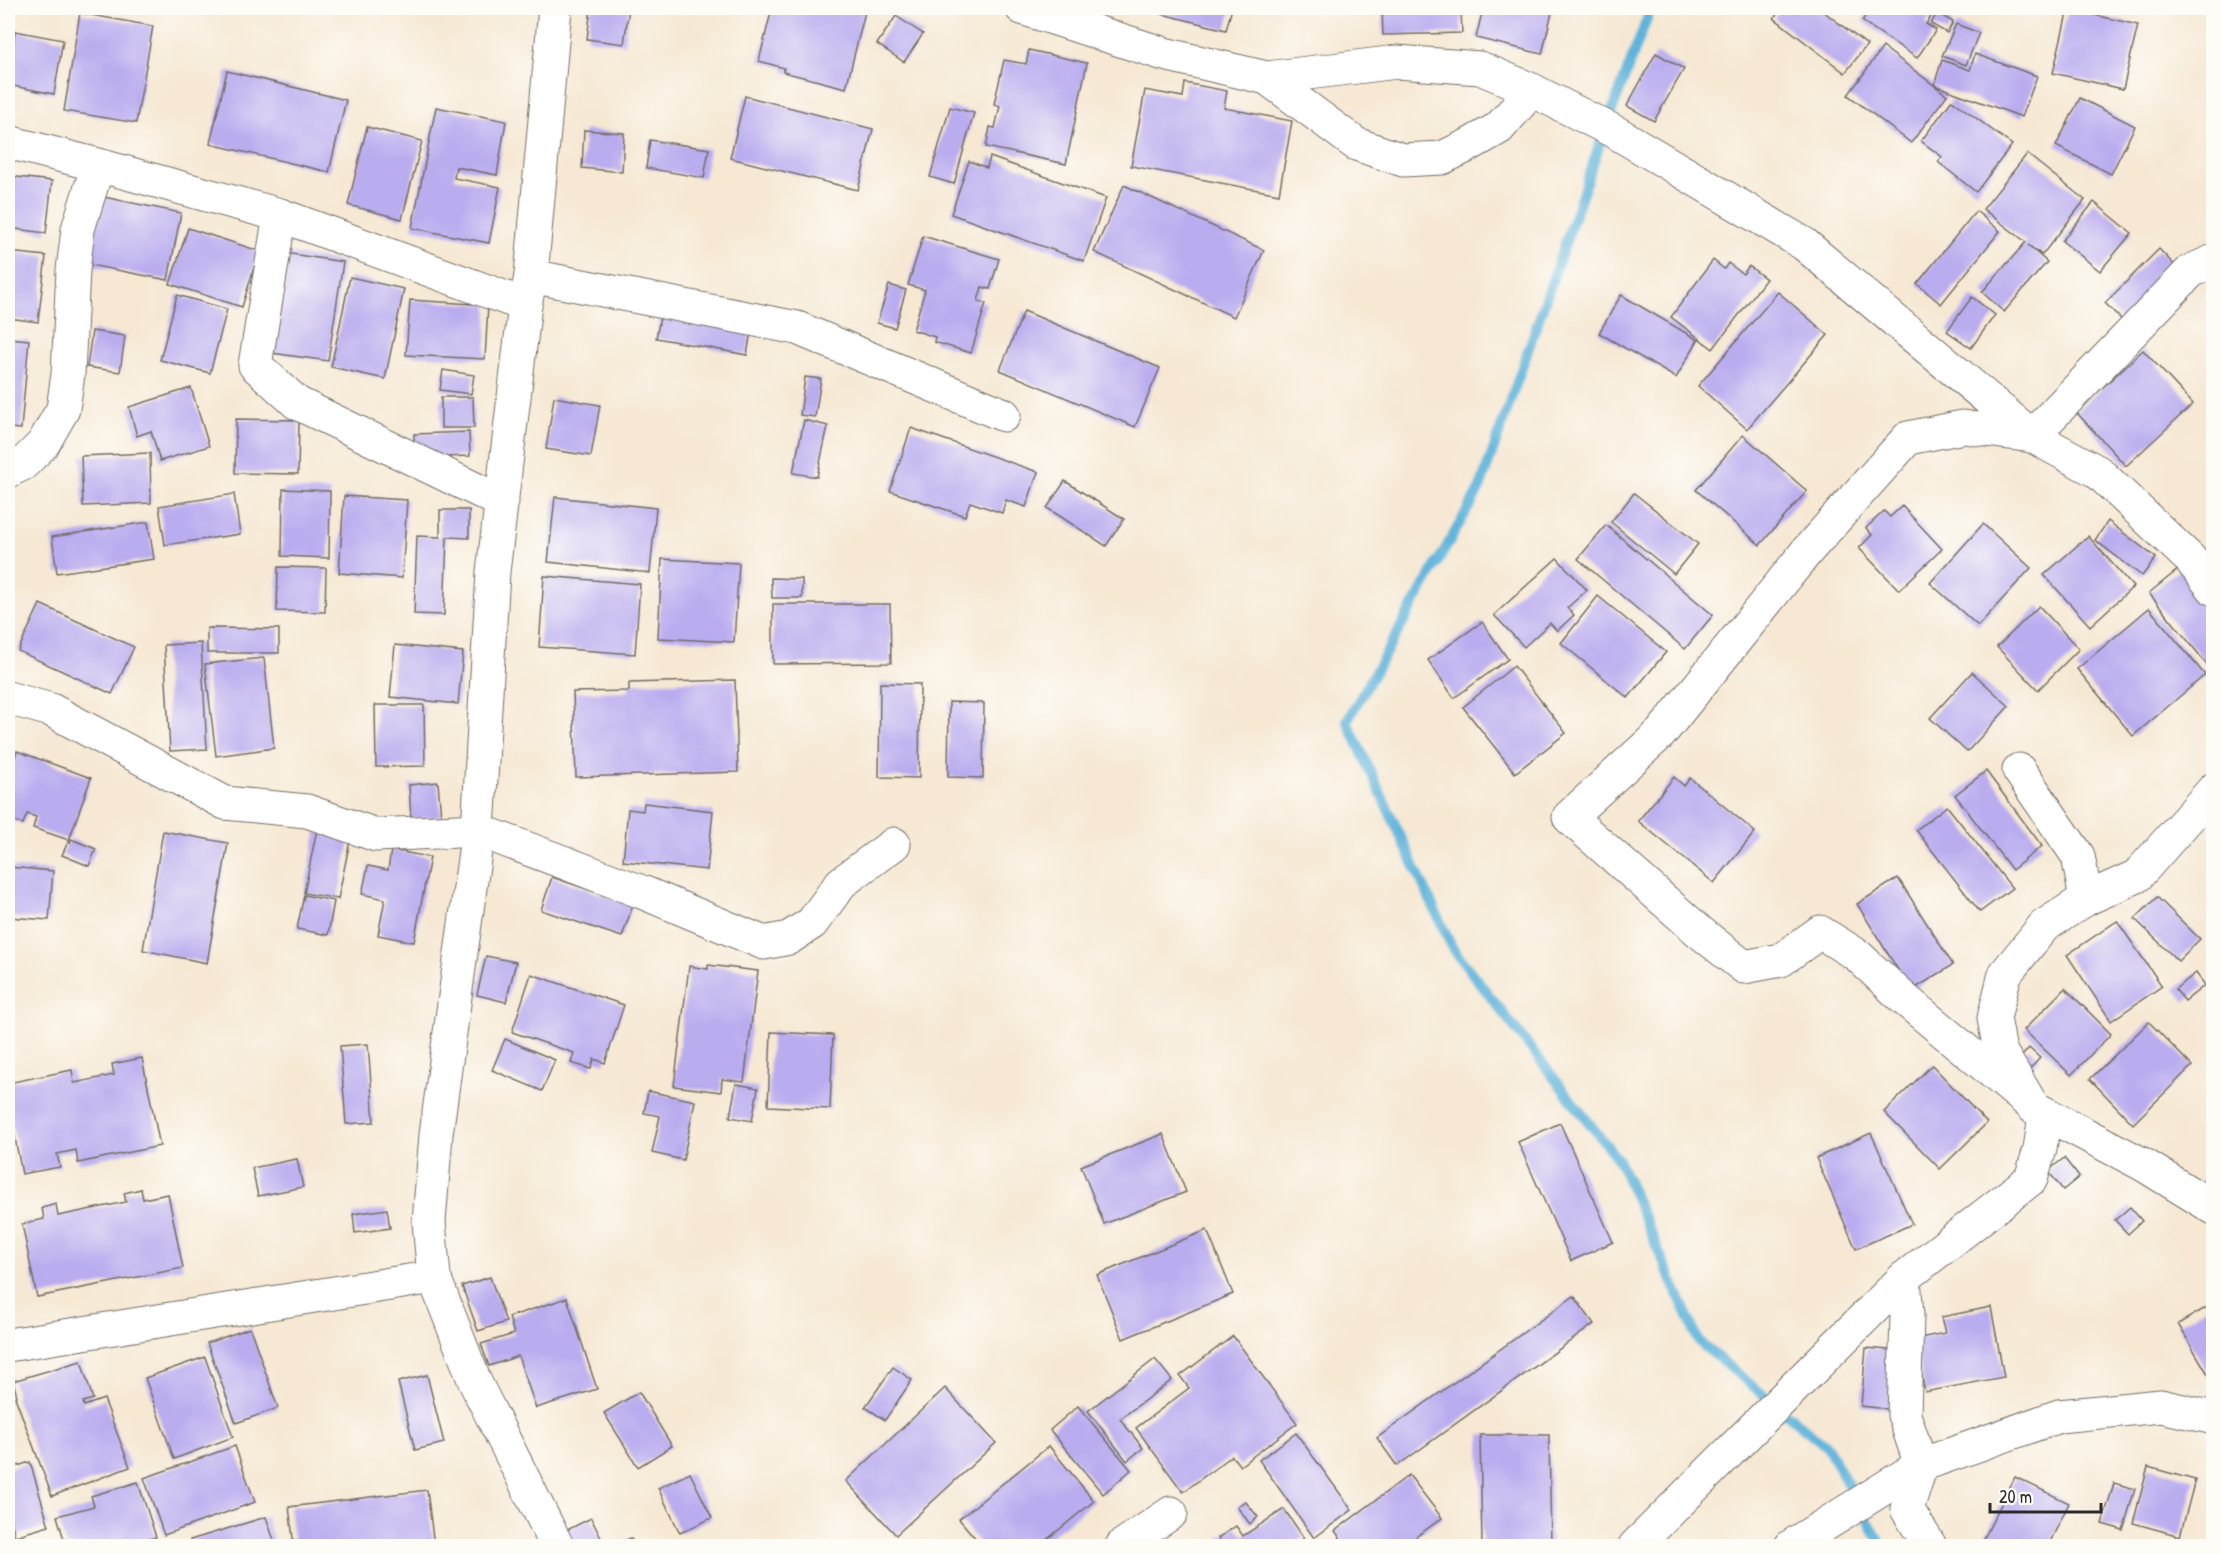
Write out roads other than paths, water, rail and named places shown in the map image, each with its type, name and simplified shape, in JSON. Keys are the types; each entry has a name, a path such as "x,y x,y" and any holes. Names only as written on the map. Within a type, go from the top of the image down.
{"street":[{"path":"555,8 528,291 494,572 478,830 436,1134 429,1222 434,1277 475,1382 557,1546"},
{"path":"1022,8 1164,54 1267,78 1397,62 1480,68 1532,90 1604,127 1804,244 2032,436 2098,472 2190,559 2214,589"},
{"path":"1267,78 1356,144 1403,160 1442,158 1469,145 1500,128 1532,90"},
{"path":"8,142 280,215 528,291 797,328 1004,415"},
{"path":"8,471 23,464 43,444 63,409 68,374 73,270 78,229 98,165"},
{"path":"280,215 255,365 297,403 502,502"},
{"path":"2032,436 2191,271 2214,261"},
{"path":"1635,1546 1904,1278 2031,1179 2040,1149 2045,1116 1902,997 1857,955 1820,932 1781,960 1744,967 1701,933 1569,817 1660,733 1807,550 1908,438 1964,427 2032,436"},
{"path":"8,698 51,710 225,803 307,811 376,835 478,830 642,892 764,943 789,938 813,923 841,883 894,844"},
{"path":"2019,770 2078,856 2086,898"},
{"path":"2214,789 2137,876 2086,898 2044,926 2005,974 1994,1018 2000,1051 2033,1107 2144,1165 2214,1208"},
{"path":"8,1345 434,1277"},
{"path":"1904,1278 1907,1316 1904,1415 1921,1465 1907,1509 1930,1546"},
{"path":"1791,1546 1921,1465 2059,1416 2161,1406 2214,1418"},
{"path":"1122,1546 1172,1513"}],"waterway":[{"path":"1651,8 1600,143 1480,488 1347,721 1453,949 1619,1161 1699,1342 1827,1447 1882,1546"}]}
